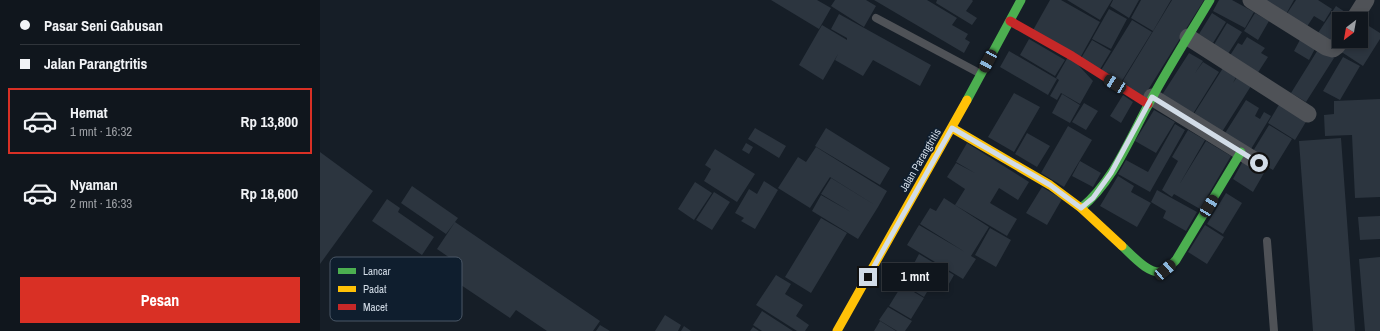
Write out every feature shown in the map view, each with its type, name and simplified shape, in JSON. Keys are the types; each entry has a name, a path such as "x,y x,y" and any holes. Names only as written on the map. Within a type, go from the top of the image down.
{"street":[{"name":"Jalan Parangtritis","path":"837,331 952,128 1021,0"},
{"path":"1081,208 1093,198 1111,173 1150,101 1210,0"},
{"path":"1251,0 1326,47 1334,48"},
{"path":"1358,12 1366,0"},
{"path":"1010,22 1259,163"},
{"path":"1188,37 1308,114"},
{"path":"952,128 1050,185 1081,208 1149,270 1158,273 1165,270 1176,260 1241,152"}],"lane":[{"path":"876,18 981,74"},
{"path":"1267,241 1274,331"}],"building":[{"path":"771,0 817,0 831,8 819,29"},
{"path":"835,0 866,0 876,6 864,27 831,6"},
{"path":"874,0 927,0 957,18 952,25 968,34 965,39 970,42 964,53"},
{"path":"937,0 972,0 973,1 966,11 977,18 972,25 936,3"},
{"path":"1050,0 1061,0 1100,22 1080,58 1032,32"},
{"path":"1067,0 1112,0 1100,20"},
{"path":"1113,0 1139,0 1129,18 1110,6"},
{"path":"1141,0 1171,0 1153,31 1131,18"},
{"path":"1172,0 1204,0 1143,98 1121,84"},
{"path":"1219,0 1232,0 1254,12 1245,28 1213,11"},
{"path":"1260,0 1294,0 1285,16"},
{"path":"1296,0 1318,0 1332,9 1324,22 1314,16 1306,28 1286,15"},
{"path":"1336,6 1345,12 1332,12"},
{"path":"1109,9 1127,19 1111,49 1092,39"},
{"path":"1332,12 1332,43 1318,33"},
{"path":"1212,13 1226,22 1213,43 1199,34"},
{"path":"1255,13 1269,21 1258,40 1244,31"},
{"path":"839,14 931,65 920,86 873,60 863,76 835,60 838,54 823,80 799,65 822,25 847,40 847,38 831,29"},
{"path":"1132,20 1152,32 1120,84 1100,72"},
{"path":"1227,23 1242,32 1226,57 1212,48"},
{"path":"1368,25 1380,33 1380,39 1363,66 1340,51 1342,48 1368,48"},
{"path":"1302,36 1317,45 1309,60 1294,51"},
{"path":"1247,37 1265,48 1261,53 1268,57 1257,74 1229,57 1238,43 1242,45"},
{"path":"1029,39 1065,60 1055,76 1020,55"},
{"path":"1092,40 1111,51 1099,71 1080,60"},
{"path":"1319,48 1334,58 1306,102 1291,93"},
{"path":"1009,51 1057,79 1048,95 1000,67"},
{"path":"1189,53 1203,61 1195,73 1203,62 1219,72 1191,117 1160,98"},
{"path":"1069,55 1093,81 1080,104 1061,93 1057,100 1050,96 1059,80 1056,78"},
{"path":"1343,57 1360,66 1340,100 1323,91"},
{"path":"1223,68 1236,77 1233,83 1237,77 1251,86 1220,135 1192,117"},
{"path":"1014,93 1040,107 1014,152 988,137"},
{"path":"1062,94 1080,105 1070,123 1052,113"},
{"path":"1123,95 1133,102 1121,123 1110,116"},
{"path":"1380,99 1380,197 1355,198 1352,135 1325,136 1324,115 1334,114 1334,101"},
{"path":"1246,100 1259,108 1255,116 1260,119 1264,112 1271,116 1248,154 1222,138"},
{"path":"1084,103 1098,111 1086,130 1072,122"},
{"path":"1280,103 1307,120 1295,140 1268,123"},
{"path":"1154,110 1175,122 1156,153 1135,141"},
{"path":"1175,124 1185,130 1150,192 1118,174 1126,160 1148,172"},
{"path":"1269,125 1292,139 1273,170 1250,156"},
{"path":"1068,126 1092,140 1064,187 1041,173"},
{"path":"755,128 786,146 779,158 748,139"},
{"path":"826,128 890,168 880,185 815,146"},
{"path":"1188,130 1205,140 1179,185 1206,141 1231,156 1200,209 1174,194 1172,197 1162,190 1178,161 1172,157"},
{"path":"1027,133 1050,146 1037,167 1015,154"},
{"path":"1341,138 1355,331 1313,331 1299,141"},
{"path":"746,143 753,147 749,154 742,150"},
{"path":"967,143 1029,182 1018,200 999,188 990,203 1017,219 1007,236 955,205 965,189 947,177 956,163 975,173 956,162"},
{"path":"816,147 887,191 878,207 806,162"},
{"path":"715,149 755,174 737,202 704,181 711,169 705,165"},
{"path":"320,152 373,191 320,264"},
{"path":"798,157 830,177 810,208 778,188"},
{"path":"1080,161 1101,173 1093,187 1072,176"},
{"path":"1243,161 1264,173 1253,192 1233,179"},
{"path":"1118,176 1134,186 1131,192 1151,203 1137,227 1100,206"},
{"path":"831,178 878,207 858,239 812,211 821,195 851,212 821,194"},
{"path":"764,181 778,190 755,229 741,221 744,218 735,213 749,189 757,194"},
{"path":"695,182 712,193 694,220 678,209"},
{"path":"412,186 458,218 446,234 401,203"},
{"path":"1042,187 1062,199 1047,225 1026,213"},
{"path":"1157,190 1197,212 1186,231 1163,218 1166,211 1151,202"},
{"path":"714,192 730,202 712,230 696,220"},
{"path":"1226,193 1242,203 1223,234 1207,224"},
{"path":"944,198 989,227 971,256 976,259 963,279 907,245 919,225 965,252 920,224 930,208 936,211"},
{"path":"387,199 400,208 398,212 434,237 422,255 372,221"},
{"path":"1380,216 1380,239 1360,240 1358,217"},
{"path":"821,218 847,233 811,293 785,277"},
{"path":"455,222 600,321 593,331 547,331 516,310 510,318 462,286 462,257 449,257 437,249"},
{"path":"1205,225 1224,237 1207,264 1188,252"},
{"path":"990,228 1011,240 996,267 975,255"},
{"path":"919,254 954,275 946,289 922,275 933,282 924,297 903,284"},
{"path":"1380,257 1380,331 1365,331 1359,259"},
{"path":"776,275 791,284 785,294 803,305 796,316 809,325 805,331 797,331 756,305"},
{"path":"902,285 924,298 911,319 889,306"},
{"path":"888,307 912,321 905,331 897,331 879,320"},
{"path":"762,311 793,331 762,331 753,325"},
{"path":"665,315 681,325 678,331 655,331"},
{"path":"880,321 896,331 874,331"},
{"path":"600,325 610,331 596,331"},
{"path":"684,326 691,331 681,331"},
{"path":"753,327 759,331 750,331"}],"traffic: fast":[{"path":"967,100 1021,0"},
{"path":"1081,208 1093,197 1113,171 1144,112 1210,0"},
{"path":"1122,246 1147,268 1159,272 1167,269 1176,260 1241,152"}],"traffic: slow":[{"path":"837,331 967,100"},
{"path":"952,128 1050,185 1081,208 1122,246"}],"traffic: jam":[{"path":"1010,21 1072,56 1148,104"}],"route":[{"path":"868,277 952,128 1050,185 1081,208 1093,198 1111,173 1152,97 1259,163"}]}
